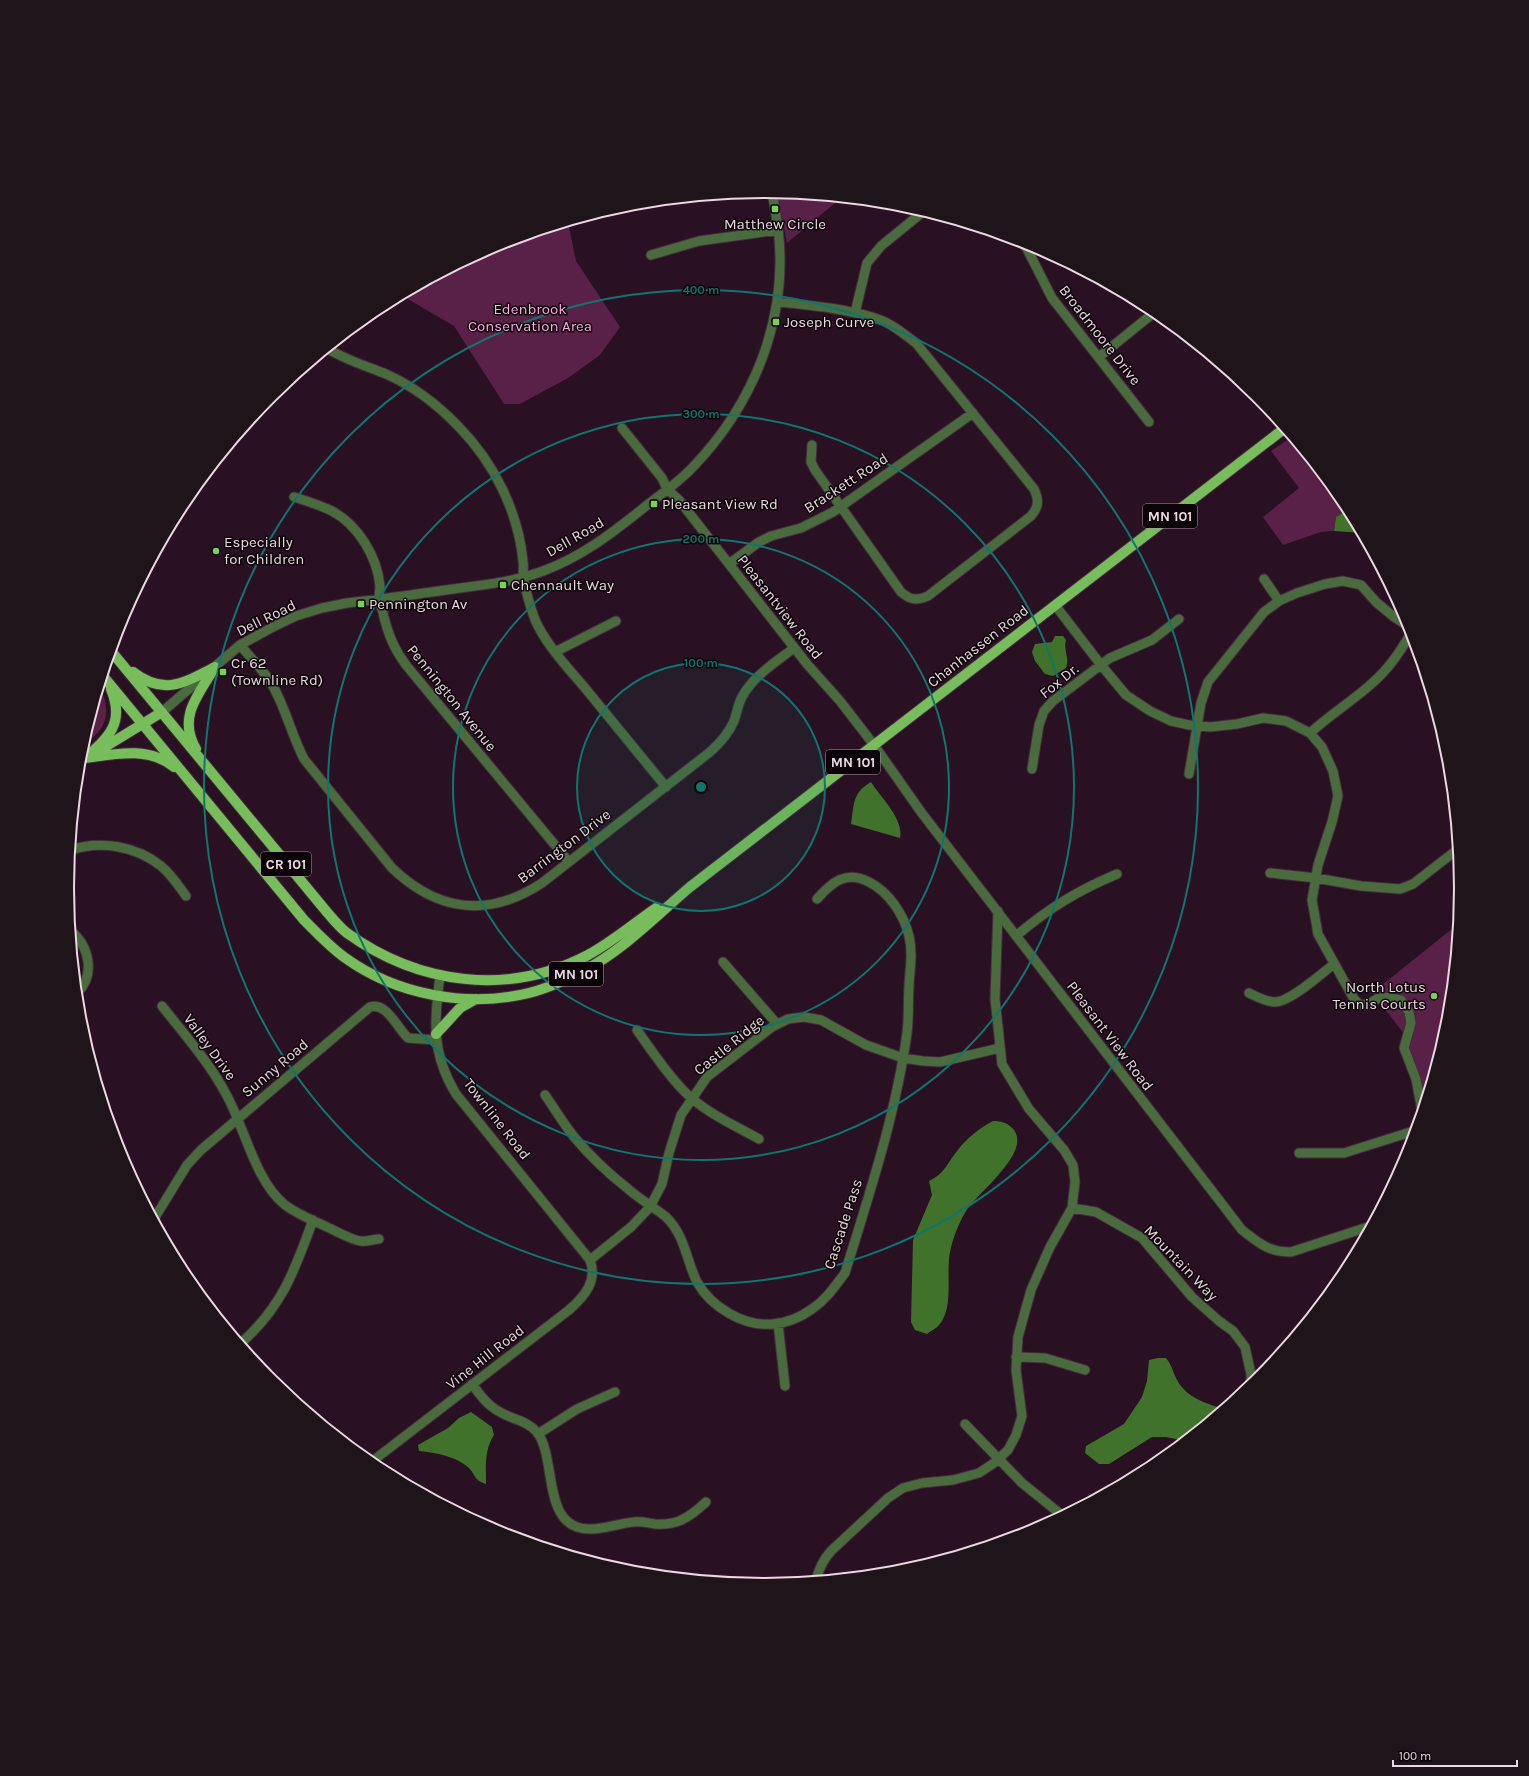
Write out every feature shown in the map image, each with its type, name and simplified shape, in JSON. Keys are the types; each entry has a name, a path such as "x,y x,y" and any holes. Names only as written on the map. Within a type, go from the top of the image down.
{"main road":[{"name":"Chanhassen Road","path":"690,887 1282,431"},
{"path":"86,758 162,712 115,656"},
{"path":"120,662 140,677 150,683 158,685 180,684 215,667"},
{"path":"207,768 194,746 190,733 188,717 195,701 215,667"},
{"path":"107,680 144,724"},
{"path":"87,756 109,736 116,719 115,701 106,681"},
{"name":"CR 101","path":"162,712 316,900 346,932 396,961 423,972 440,976"},
{"name":"CR 101","path":"144,724 304,920 322,939 344,957 379,977 398,985 438,996"},
{"name":"CR 101","path":"86,759 122,753 140,754 157,757 170,764 185,776"},
{"name":"MN 101","path":"440,976 482,980 510,979 528,976 556,968 587,955 619,936 654,910 690,887"},
{"name":"MN 101","path":"438,996 477,999 529,993 552,986 585,970 613,950 690,887"},
{"path":"436,1037 460,1008 477,999"}],"street":[{"name":"Dell Road","path":"162,712 240,645 273,626 296,616 328,607 490,584 523,577 571,560 596,544 667,489 700,459 725,429 735,414 758,370 765,352 777,302 780,278 778,230 772,198"},
{"path":"855,313 867,262 881,246 919,215"},
{"path":"651,255 699,241 778,230"},
{"name":"Broadmoore Drive","path":"1027,249 1052,298 1149,422"},
{"path":"777,302 855,313 883,321 916,343 1034,489 1038,496 1036,511 928,596 921,599 907,597 901,592 811,462 812,445"},
{"path":"1099,357 1150,316"},
{"path":"331,350 340,357 387,375 413,389 437,406 460,427 479,450 495,475 508,502 517,530 523,562 523,577 537,624 555,652 666,787"},
{"name":"Brackett Road","path":"729,564 759,542 771,536 801,528 841,506 972,413"},
{"name":"Pleasantview Road","path":"622,428 662,478 667,489 679,500 817,677 840,701 874,745"},
{"name":"Pennington Avenue","path":"294,497 332,511 346,521 358,534 368,548 375,564 380,585 379,600 387,631 395,650 406,666 569,862"},
{"path":"1264,579 1279,601"},
{"path":"1189,774 1201,703 1208,682 1264,612 1279,601 1304,590 1343,581 1361,585 1376,602 1401,621"},
{"path":"1055,605 1126,695 1150,712 1171,721 1210,727 1238,724 1263,718 1286,721 1310,733 1322,747 1333,771 1338,796 1332,822 1318,865 1312,900 1318,934 1354,999 1360,1005 1368,1005 1374,1000 1386,996 1401,1000 1409,1012 1411,1023 1404,1048 1416,1078 1420,1102"},
{"name":"Fox Dr.","path":"1032,769 1044,711 1054,701 1110,658 1152,640 1179,619"},
{"path":"555,652 616,621"},
{"path":"1310,733 1369,686 1387,668 1408,639"},
{"name":"Barrington Drive","path":"240,645 270,681 280,702 295,742 304,759 392,868 405,881 421,892 456,904 474,906 510,901 527,893 720,744 734,721 742,696 749,686 794,648"},
{"name":"Pleasant View Road","path":"874,745 921,812 1242,1230 1267,1247 1278,1252 1291,1252 1365,1228"},
{"path":"75,849 97,845 114,846 131,850 147,857 161,866 173,878 186,896"},
{"path":"1270,873 1316,878 1361,886 1400,889 1412,884 1454,852"},
{"path":"1016,936 1059,902 1117,874"},
{"name":"Cascade Pass","path":"545,1095 579,1142 602,1166 650,1207 666,1217 676,1228 687,1252 697,1281 710,1300 728,1313 751,1322 772,1324 791,1320 812,1309 831,1292 845,1273 887,1128 908,1031 909,984 912,955 909,935 903,920 890,899 880,888 859,878 844,878 830,884 817,899"},
{"path":"817,1576 818,1570 824,1559 888,1498 903,1488 922,1483 953,1480 979,1473 999,1459 1008,1450 1016,1435 1022,1416 1016,1370 1018,1336 1031,1290 1050,1247 1072,1208 1075,1182 1072,1165 1064,1150 1029,1109 1012,1083 1002,1064 995,999 998,911"},
{"path":"75,936 84,946 88,956 89,968 86,979 81,986"},
{"path":"723,962 778,1024"},
{"path":"1248,993 1263,1000 1274,1002 1283,1001 1309,984 1334,964"},
{"name":"Townline Road","path":"440,976 436,1037 441,1063 456,1094 590,1260"},
{"name":"Valley Drive","path":"162,1006 210,1068 226,1092 266,1184 275,1196 286,1206 360,1242 379,1238"},
{"name":"Sunny Road","path":"157,1214 187,1165 201,1150 238,1117 370,1007 377,1006 384,1010 408,1038 436,1037"},
{"name":"Castle Ridge","path":"590,1260 631,1227 650,1207 662,1184 669,1153 681,1115 707,1076 766,1031 778,1024 788,1019 804,1017 820,1020 866,1045 903,1058 940,1062 1000,1048"},
{"path":"637,1030 682,1090 729,1123 759,1139"},
{"path":"1299,1153 1344,1153 1410,1132"},
{"name":"Mountain Way","path":"1072,1208 1096,1212 1142,1238 1192,1297 1219,1321 1233,1331 1245,1347 1251,1378"},
{"path":"243,1341 256,1330 273,1309 288,1286 313,1220"},
{"name":"Vine Hill Road","path":"376,1458 579,1301 587,1292 592,1281 593,1273 590,1260"},
{"path":"778,1323 785,1386"},
{"path":"1016,1357 1045,1358 1085,1370"},
{"path":"472,1384 490,1405 499,1412 528,1424 538,1434 544,1449 558,1509 564,1518 572,1524 581,1528 592,1529 619,1523 637,1522 666,1525 686,1520 706,1502"},
{"path":"538,1434 577,1409 616,1392"},
{"path":"965,1424 1022,1483 1058,1512"}],"green space":[{"path":"778,198 837,201 787,243"},
{"name":"Edenbrook Conservation Area","path":"569,226 576,261 620,327 600,355 568,378 520,404 504,404 454,326 406,298 459,269 500,250"},
{"path":"1289,439 1312,468 1344,512 1336,517 1334,531 1321,532 1283,545 1263,517 1299,488 1271,451"},
{"path":"103,694 106,705 105,720 102,727 91,739"},
{"path":"1454,927 1449,978 1442,1023 1424,1092 1415,1063 1408,1049 1409,1040 1372,993"}],"shaded area":[{"path":"1344,512 1356,533 1334,531 1336,517"},
{"path":"1055,636 1063,636 1066,640 1065,647 1067,664 1066,668 1053,676 1045,674 1035,661 1032,652 1035,644 1052,642"},
{"path":"871,782 891,809 899,823 900,838 851,824 857,795"},
{"path":"993,1121 1005,1123 1014,1130 1017,1139 1015,1150 1001,1172 966,1211 957,1228 950,1254 948,1303 943,1318 938,1326 927,1334 915,1330 911,1322 913,1240 932,1195 929,1181 942,1172 957,1151 969,1138"},
{"path":"1166,1358 1170,1363 1177,1380 1191,1396 1219,1407 1180,1440 1166,1437 1152,1437 1109,1464 1099,1464 1085,1453 1086,1446 1124,1424 1142,1397 1147,1381 1149,1360"},
{"path":"471,1412 492,1427 494,1435 487,1453 486,1484 477,1479 464,1464 452,1458 439,1454 419,1451 418,1445 448,1428 459,1418"}],"place":[{"name":"Matthew Circle","path":"775,209"},
{"name":"Joseph Curve","path":"776,322"},
{"name":"Pleasant View Rd","path":"654,504"},
{"name":"Especially for Children","path":"216,551"},
{"name":"Chennault Way","path":"503,585"},
{"name":"Pennington Av","path":"361,604"},
{"name":"Cr 62 (Townline Rd)","path":"223,672"},
{"name":"North Lotus Tennis Courts","path":"1434,996"}]}
